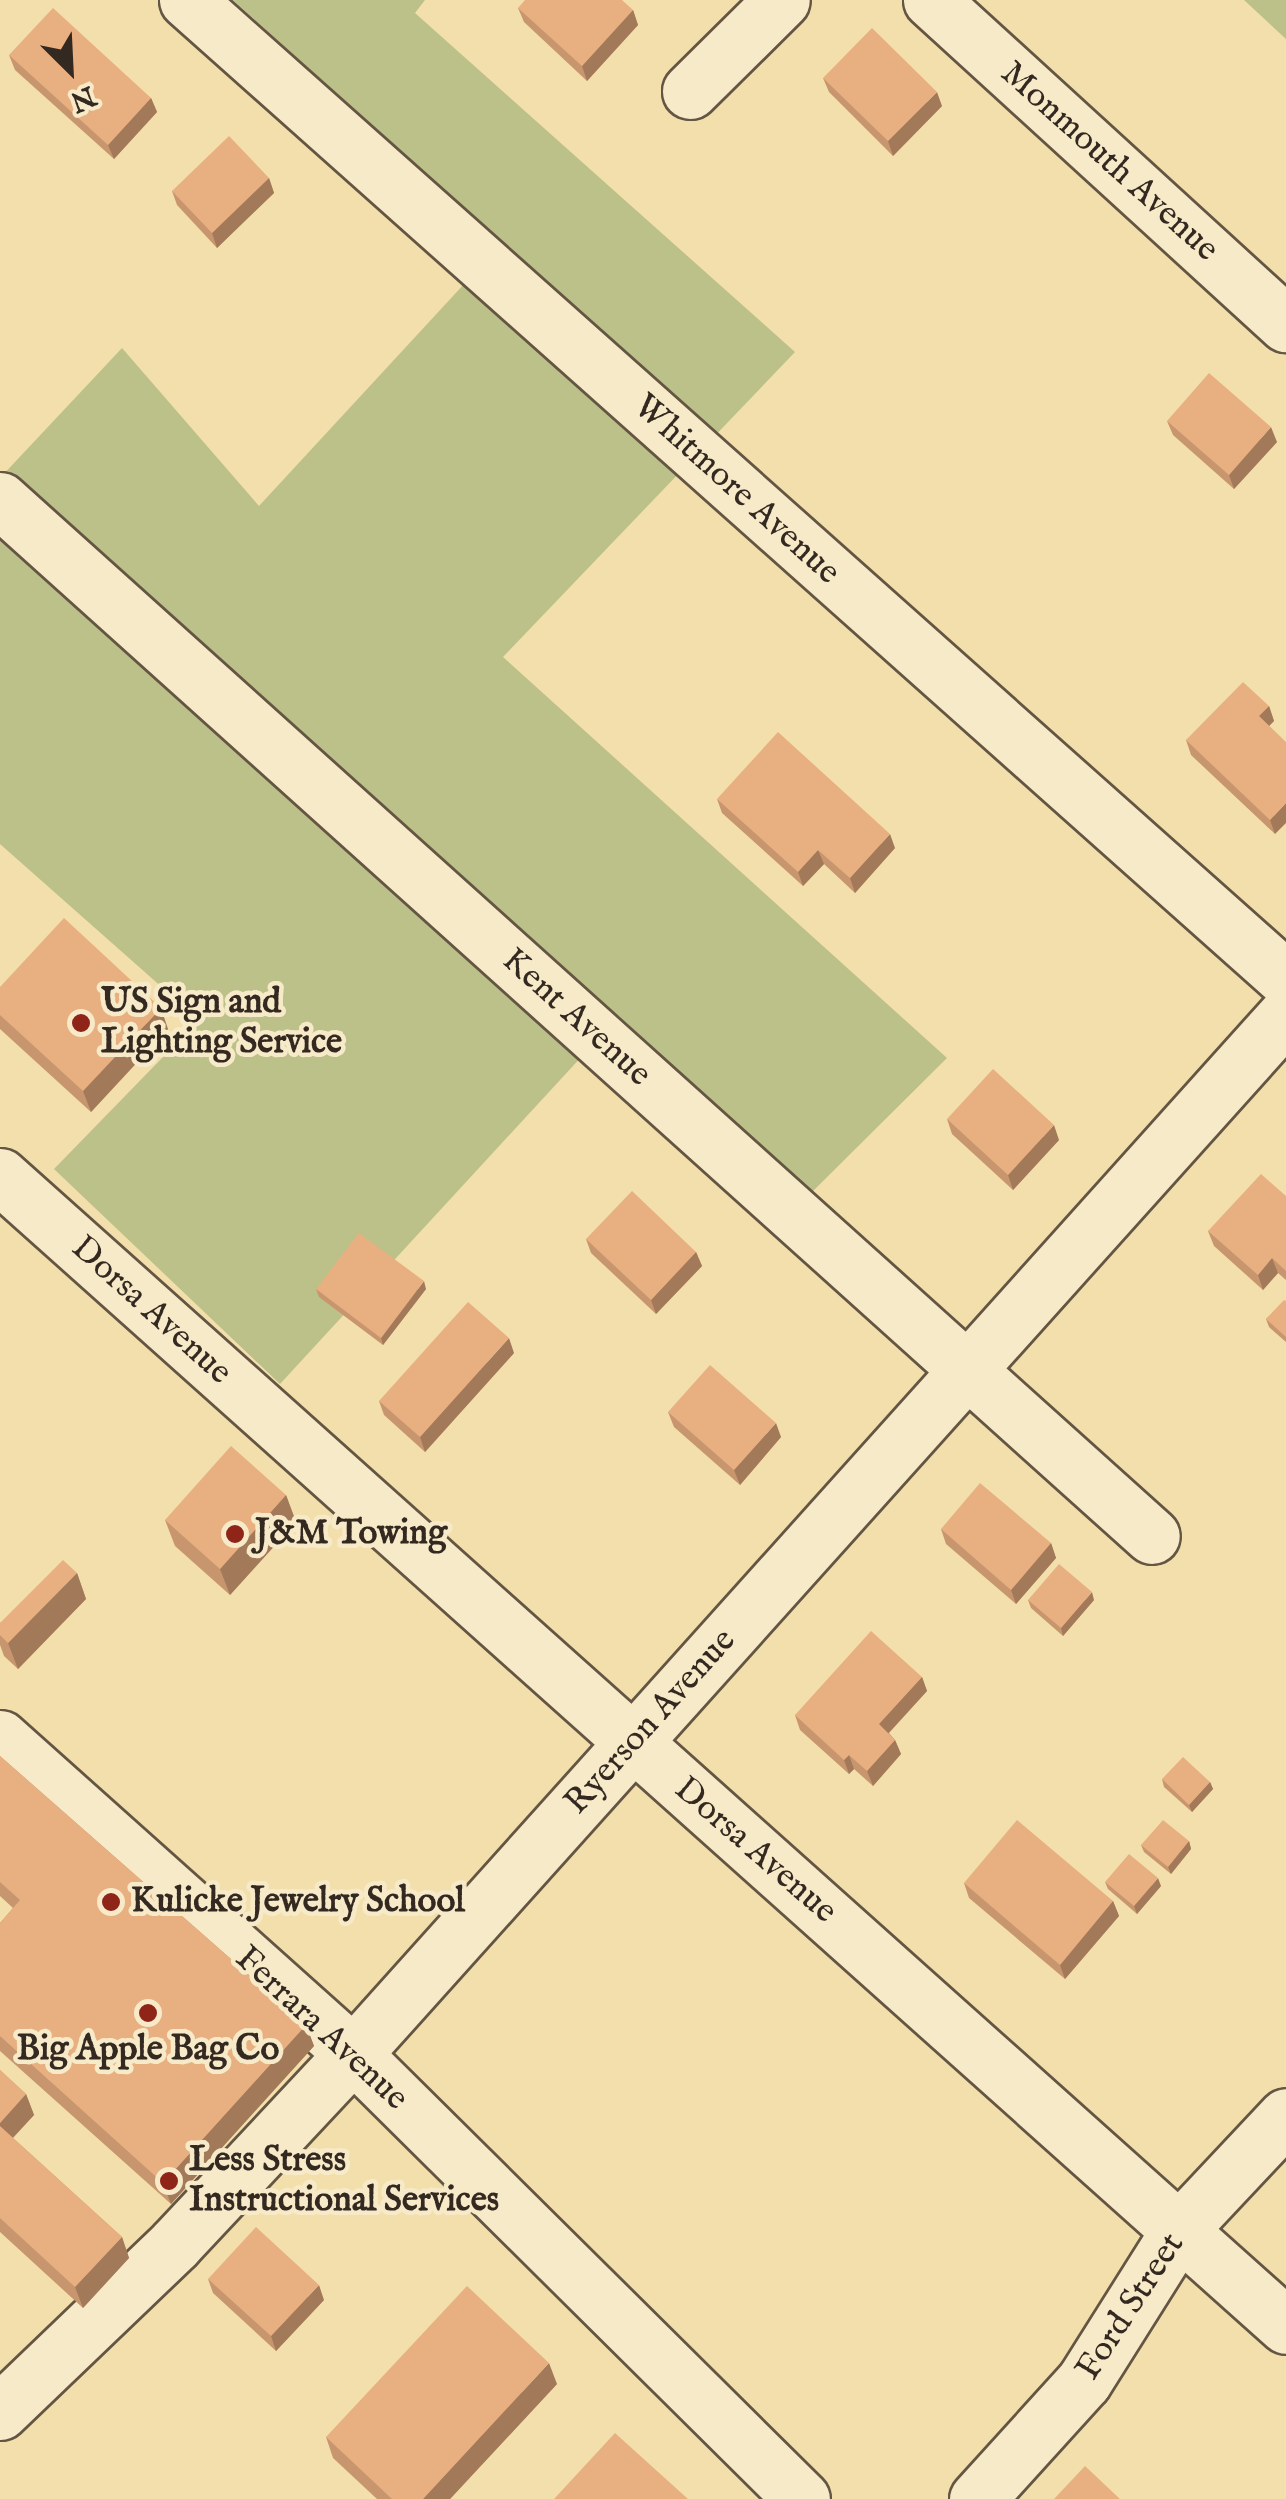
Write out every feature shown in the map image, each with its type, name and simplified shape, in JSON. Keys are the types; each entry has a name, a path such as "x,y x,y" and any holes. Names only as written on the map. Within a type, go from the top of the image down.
{"street":[{"name":"Whitmore Avenue","path":"186,0 1286,979"},
{"path":"690,91 782,0"},
{"name":"Monmouth Avenue","path":"932,0 1286,324"},
{"name":"Kent Avenue","path":"0,500 1152,1536"},
{"name":"Ryerson Avenue","path":"0,2412 175,2244 353,2054 1286,1015"},
{"name":"Dorsa Avenue","path":"0,1176 1286,2326"},
{"name":"Ferrara Avenue","path":"0,1738 353,2054 802,2499"},
{"name":"Ford Street","path":"977,2499 1084,2381 1179,2230 1286,2116"}],"green space":[{"path":"233,0 425,0 415,13 795,352 503,657 947,1058 810,1194 619,1016 280,1384 54,1169 199,1020 0,844 0,478 122,348 259,506 502,243"},
{"path":"1244,0 1286,0 1286,39"}],"building":[{"path":"525,0 622,0 633,10 582,66 518,8"},
{"path":"53,8 151,98 108,145 9,55"},
{"path":"872,28 937,92 888,141 823,78"},
{"path":"229,136 269,178 212,233 172,191"},
{"path":"1209,373 1271,427 1229,475 1167,421"},
{"path":"1243,682 1269,706 1259,716 1286,742 1286,803 1270,820 1186,740"},
{"path":"778,732 890,834 850,878 818,850 798,872 717,799"},
{"name":"US Sign and Lighting Service","path":"64,918 161,1008 83,1091 0,1015 0,987"},
{"path":"993,1069 1054,1125 1008,1175 947,1119"},
{"path":"1261,1174 1286,1196 1286,1271 1272,1258 1258,1275 1208,1231"},
{"path":"632,1191 696,1252 651,1300 586,1239"},
{"path":"359,1233 424,1281 381,1338 316,1289"},
{"path":"1286,1301 1286,1337 1266,1319"},
{"path":"468,1302 509,1338 420,1437 379,1401"},
{"path":"710,1365 776,1423 734,1470 668,1412"},
{"path":"231,1446 286,1495 220,1569 165,1520"},
{"path":"980,1483 1051,1543 1011,1590 941,1529"},
{"path":"63,1560 77,1573 8,1643 0,1635 0,1623"},
{"path":"1059,1564 1092,1592 1061,1628 1028,1600"},
{"path":"871,1631 922,1677 879,1724 895,1740 867,1771 849,1755 844,1760 795,1715"},
{"path":"0,1756 306,2025 163,2183 0,2036 0,1923 20,1900 0,1882"},
{"path":"1183,1757 1210,1782 1189,1805 1162,1779"},
{"path":"1017,1820 1113,1901 1060,1965 964,1883"},
{"path":"1163,1820 1189,1841 1168,1867 1141,1845"},
{"path":"1129,1854 1158,1878 1134,1906 1105,1882"},
{"path":"0,2070 26,2094 0,2123"},
{"path":"0,2126 122,2237 75,2287 0,2218"},
{"path":"256,2227 319,2285 271,2336 208,2279"},
{"path":"467,2286 549,2363 423,2499 392,2499 326,2437"},
{"path":"615,2433 688,2499 554,2499"},
{"path":"1085,2466 1120,2499 1054,2499"}],"place":[{"name":"US Sign and Lighting Service","path":"81,1023"},
{"name":"J&M Towing","path":"235,1534"},
{"name":"Kulicke Jewelry School","path":"111,1902"},
{"name":"Big Apple Bag Co","path":"148,2013"},
{"name":"Less Stress Instructional Services","path":"169,2181"}]}
